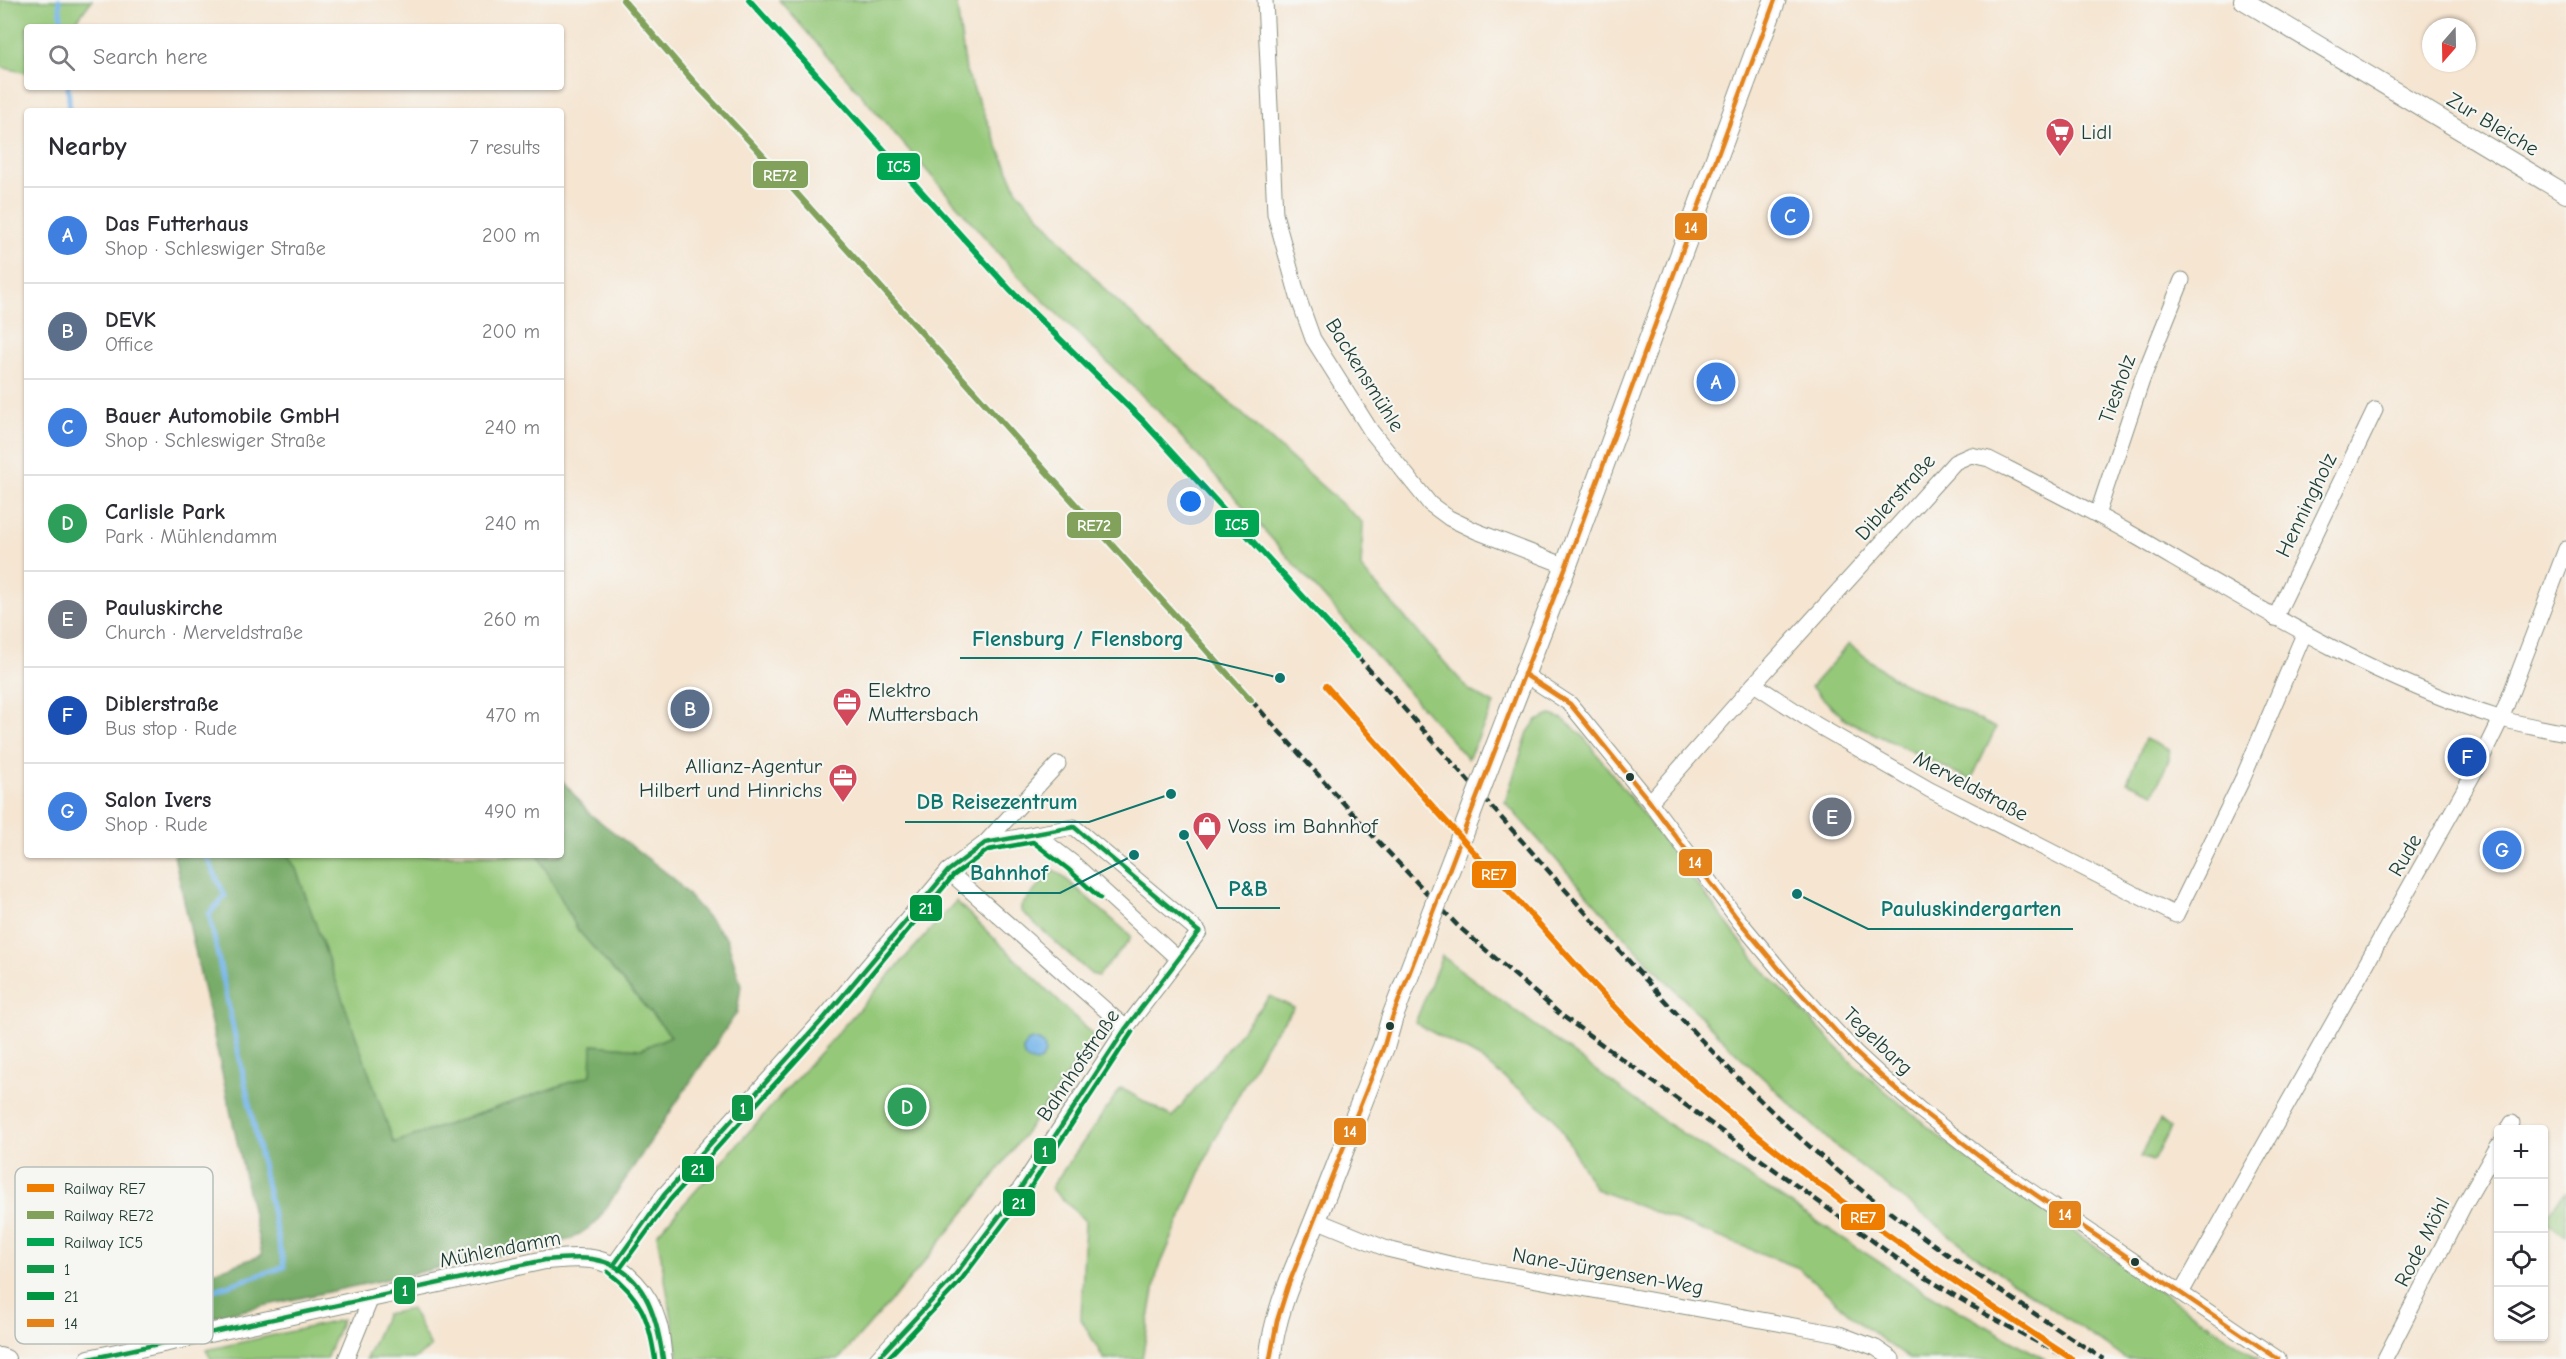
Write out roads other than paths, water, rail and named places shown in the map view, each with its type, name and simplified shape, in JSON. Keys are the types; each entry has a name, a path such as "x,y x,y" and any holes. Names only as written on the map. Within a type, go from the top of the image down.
{"main road":[{"path":"1270,1359 1277,1317 1288,1283 1316,1220 1384,1046 1392,1018 1566,566 1775,0"}],"street":[{"name":"Backensmühle","path":"1265,0 1275,214 1298,297 1313,339 1371,431 1430,504 1449,518 1476,531 1566,566"},
{"name":"Zur Bleiche","path":"2243,0 2566,194"},
{"name":"Tiesholz","path":"2097,515 2142,380 2182,280"},
{"name":"Henningholz","path":"2276,618 2375,410"},
{"name":"Diblerstraße","path":"1650,802 1956,462 1971,455 1989,459 2097,515 2304,634 2397,678 2501,719 2566,733"},
{"name":"Rude","path":"2181,1293 2448,821 2501,719 2566,549"},
{"name":"Merveldstraße","path":"1754,684 1817,725 1930,790 2176,915 2243,778 2304,634"},
{"name":"Tegelbarg","path":"1524,674 1570,704 1650,802 1762,949 1873,1068 1919,1109 1981,1157 2278,1359"},
{"path":"663,1359 658,1323 651,1306 629,1277 613,1266 664,1195 824,1018 948,872 985,843 1058,764"},
{"name":"Bahnhofstraße","path":"877,1359 952,1279 1022,1186 1126,1028 1199,932 1074,827 1035,834"},
{"path":"985,843 1035,834 1072,863 1178,959"},
{"path":"948,872 1126,1028"},
{"name":"Rode Möhl","path":"2385,1359 2464,1205 2494,1154"},
{"name":"Nane-Jürgensen-Weg","path":"1316,1220 1387,1249 1454,1265 1839,1334 1876,1348 1892,1359"},
{"name":"Mühlendamm","path":"213,1332 546,1260 582,1258 598,1260 613,1266"},
{"path":"346,1359 371,1298"},
{"name":"Mühlendamm","path":"89,1359 158,1344"},
{"path":"0,1357 6,1359"}],"water":[{"path":"1034,1040 1042,1043 1045,1051 1042,1059 1034,1062 1026,1059 1023,1051 1026,1043"}],"waterway":[{"path":"59,0 62,24"},
{"path":"68,90 70,108"},
{"path":"207,858 225,896 209,914 284,1267 213,1290"}],"railway":[{"path":"1357,656 1662,998 1742,1082 1798,1136 1870,1197 1946,1254 2103,1359"},
{"path":"1251,700 1374,837 1458,926 1560,1014 1910,1268 1985,1314 2069,1359"}],"rail line":[{"name":"RE72","path":"623,0 692,80 756,148 1251,700"},
{"name":"IC5","path":"749,0 1010,290 1143,421 1357,656"},
{"name":"RE7","path":"1326,686 1579,968 1665,1056 1761,1139 1862,1216 1966,1289 2072,1359"}],"place":[{"name":"Lidl","path":"2060,158"},
{"name":"Bauer Automobile GmbH","path":"1790,216"},
{"name":"Das Futterhaus","path":"1716,382"},
{"name":"Flensburg / Flensborg","path":"1280,678"},
{"name":"DEVK","path":"690,709"},
{"name":"Elektro Muttersbach","path":"847,728"},
{"name":"Diblerstraße","path":"2467,757"},
{"name":"DB Reisezentrum","path":"1171,794"},
{"name":"Allianz-Agentur Hilbert und Hinrichs","path":"843,804"},
{"name":"Pauluskirche","path":"1832,817"},
{"name":"P&B","path":"1184,835"},
{"name":"Salon Ivers","path":"2502,850"},
{"name":"Voss im Bahnhof","path":"1207,852"},
{"name":"Bahnhof","path":"1134,855"},
{"name":"Pauluskindergarten","path":"1797,894"},
{"name":"Carlisle Park","path":"907,1107"}]}
